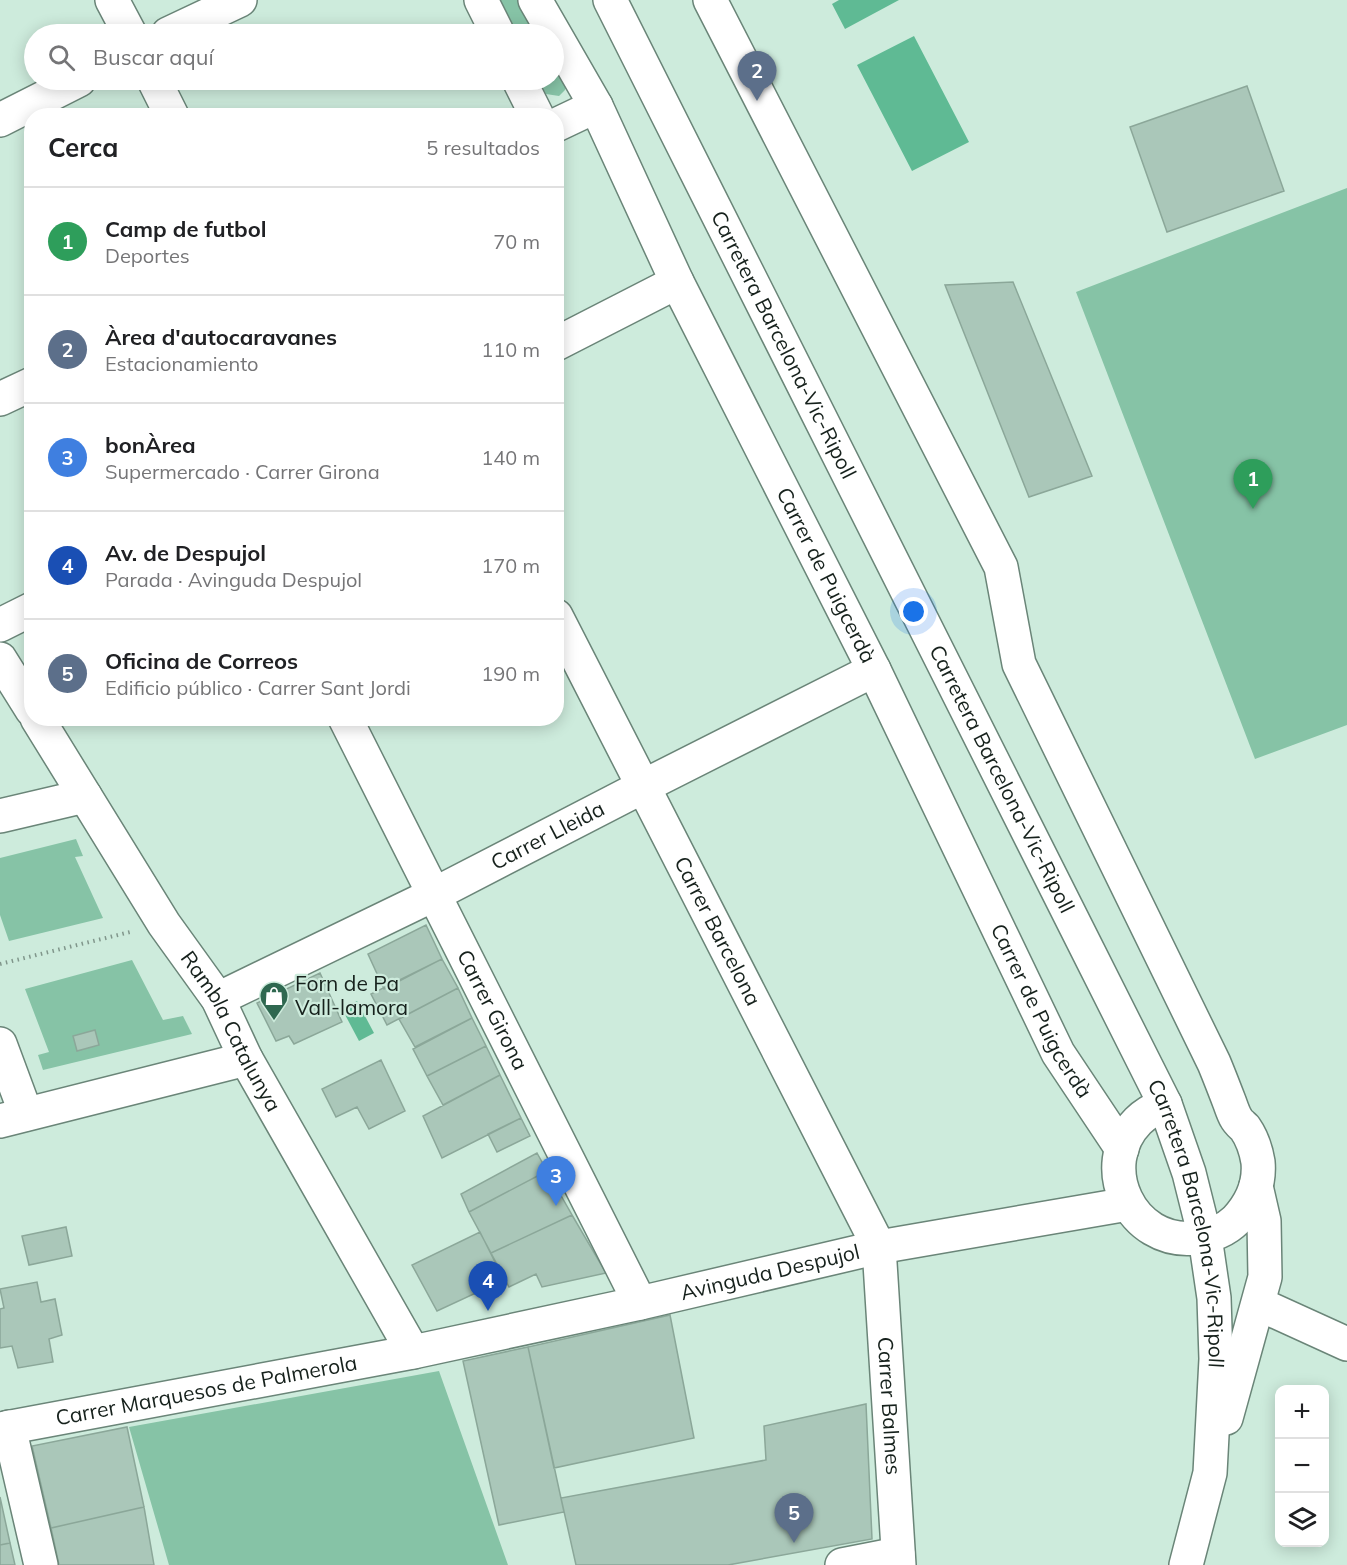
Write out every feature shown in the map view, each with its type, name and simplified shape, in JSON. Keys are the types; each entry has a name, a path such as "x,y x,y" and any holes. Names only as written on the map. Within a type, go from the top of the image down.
{"street":[{"path":"112,0 125,24"},
{"path":"189,24 240,0"},
{"path":"481,0 493,24"},
{"name":"Carrer de Puigcerdà","path":"535,0 549,24"},
{"name":"Carretera Barcelona-Vic-Ripoll","path":"610,0 1165,1104 1189,1173 1205,1237 1214,1298 1216,1359 1209,1473 1186,1565"},
{"path":"710,0 1001,567 1019,664 1214,1063 1236,1118 1244,1127 1255,1150 1258,1168 1256,1186 1251,1200 1232,1224 1205,1237 1187,1239 1169,1236 1153,1229 1139,1218 1128,1204 1120,1186 1118,1167 1128,1134 1138,1121 1165,1104"},
{"name":"Carrer de Puigcerdà","path":"564,50 596,106 677,282 874,670 1058,1053 1122,1149"},
{"path":"0,120 59,90"},
{"path":"158,90 168,108"},
{"path":"524,90 533,108"},
{"path":"564,121 596,106"},
{"path":"564,340 677,282"},
{"path":"0,399 24,388"},
{"path":"0,625 24,613"},
{"name":"Carrer Barcelona","path":"564,631 879,1247"},
{"path":"0,659 24,697"},
{"name":"Carrer Lleida","path":"218,999 435,894 874,670"},
{"name":"Rambla Catalunya","path":"42,726 164,924 218,999 246,1059 413,1352"},
{"name":"Carrer Girona","path":"349,726 640,1303"},
{"path":"0,816 85,796"},
{"path":"0,1044 13,1118 246,1059"},
{"path":"1209,1473 1265,1277 1264,1221 1256,1186"},
{"name":"Avinguda Despujol","path":"413,1352 640,1303 879,1247 1128,1204"},
{"name":"Carrer Balmes","path":"879,1247 898,1559"},
{"path":"1259,1304 1347,1344"},
{"name":"Carrer Marquesos de Palmerola","path":"4,1428 413,1352"},
{"path":"4,1428 40,1565"},
{"path":"842,1565 898,1559"}],"path":[{"path":"0,964 164,924"}],"shaded area":[{"path":"498,0 525,0 538,24 511,24"},
{"path":"839,0 899,0 845,29 832,4"},
{"path":"914,36 969,142 912,171 857,65"},
{"path":"564,77 565,90 559,96 546,94 544,90 564,90"},
{"path":"1347,188 1347,725 1255,759 1076,292"},
{"path":"76,839 83,856 75,857 103,918 9,941 0,915 0,858"},
{"path":"132,960 163,1020 183,1016 192,1034 43,1070 38,1055 49,1052 25,989"},
{"path":"357,1001 374,1033 359,1041 342,1009"},
{"path":"439,1371 508,1565 169,1565 129,1427"}],"building":[{"path":"1247,86 1284,191 1167,232 1130,127"},
{"path":"1013,282 1092,476 1029,497 945,285"},
{"path":"426,925 442,959 384,989 368,954"},
{"path":"442,959 458,988 387,1025 371,994"},
{"path":"320,973 342,1022 294,1044 289,1036 276,1041 257,1003"},
{"path":"458,988 472,1018 415,1047 399,1019"},
{"path":"472,1018 486,1046 427,1076 413,1049"},
{"path":"95,1030 99,1045 77,1051 73,1036"},
{"path":"486,1046 500,1075 443,1105 427,1076"},
{"path":"381,1060 405,1111 369,1129 357,1107 336,1117 322,1089"},
{"path":"500,1075 521,1118 442,1158 423,1116"},
{"path":"521,1118 530,1136 497,1152 488,1134"},
{"path":"537,1153 547,1171 469,1212 461,1194"},
{"path":"547,1171 572,1215 491,1253 469,1212"},
{"path":"572,1215 606,1273 542,1287 536,1274 509,1287 491,1253"},
{"path":"66,1227 72,1256 29,1265 22,1236"},
{"path":"480,1232 504,1280 437,1311 412,1265"},
{"path":"37,1282 41,1302 55,1299 62,1335 49,1339 53,1362 18,1368 12,1346 0,1348 0,1309 4,1308 0,1289"},
{"path":"670,1315 694,1438 554,1468 528,1347"},
{"path":"528,1347 564,1512 499,1525 463,1361"},
{"path":"866,1404 872,1539 728,1565 576,1565 561,1498 766,1460 764,1426"},
{"path":"127,1427 144,1507 51,1528 32,1446"},
{"path":"0,1497 10,1543 0,1545"},
{"path":"144,1507 154,1565 59,1565 51,1528"},
{"path":"10,1543 15,1565 0,1565 0,1545"}],"place":[{"name":"Àrea d'autocaravanes","path":"757,101"},
{"name":"Camp de futbol","path":"1253,509"},
{"name":"Forn de Pa Vall-lamora","path":"274,1022"},
{"name":"bonÀrea","path":"556,1206"},
{"name":"Av. de Despujol","path":"488,1311"},
{"name":"Oficina de Correos","path":"794,1543"}]}
